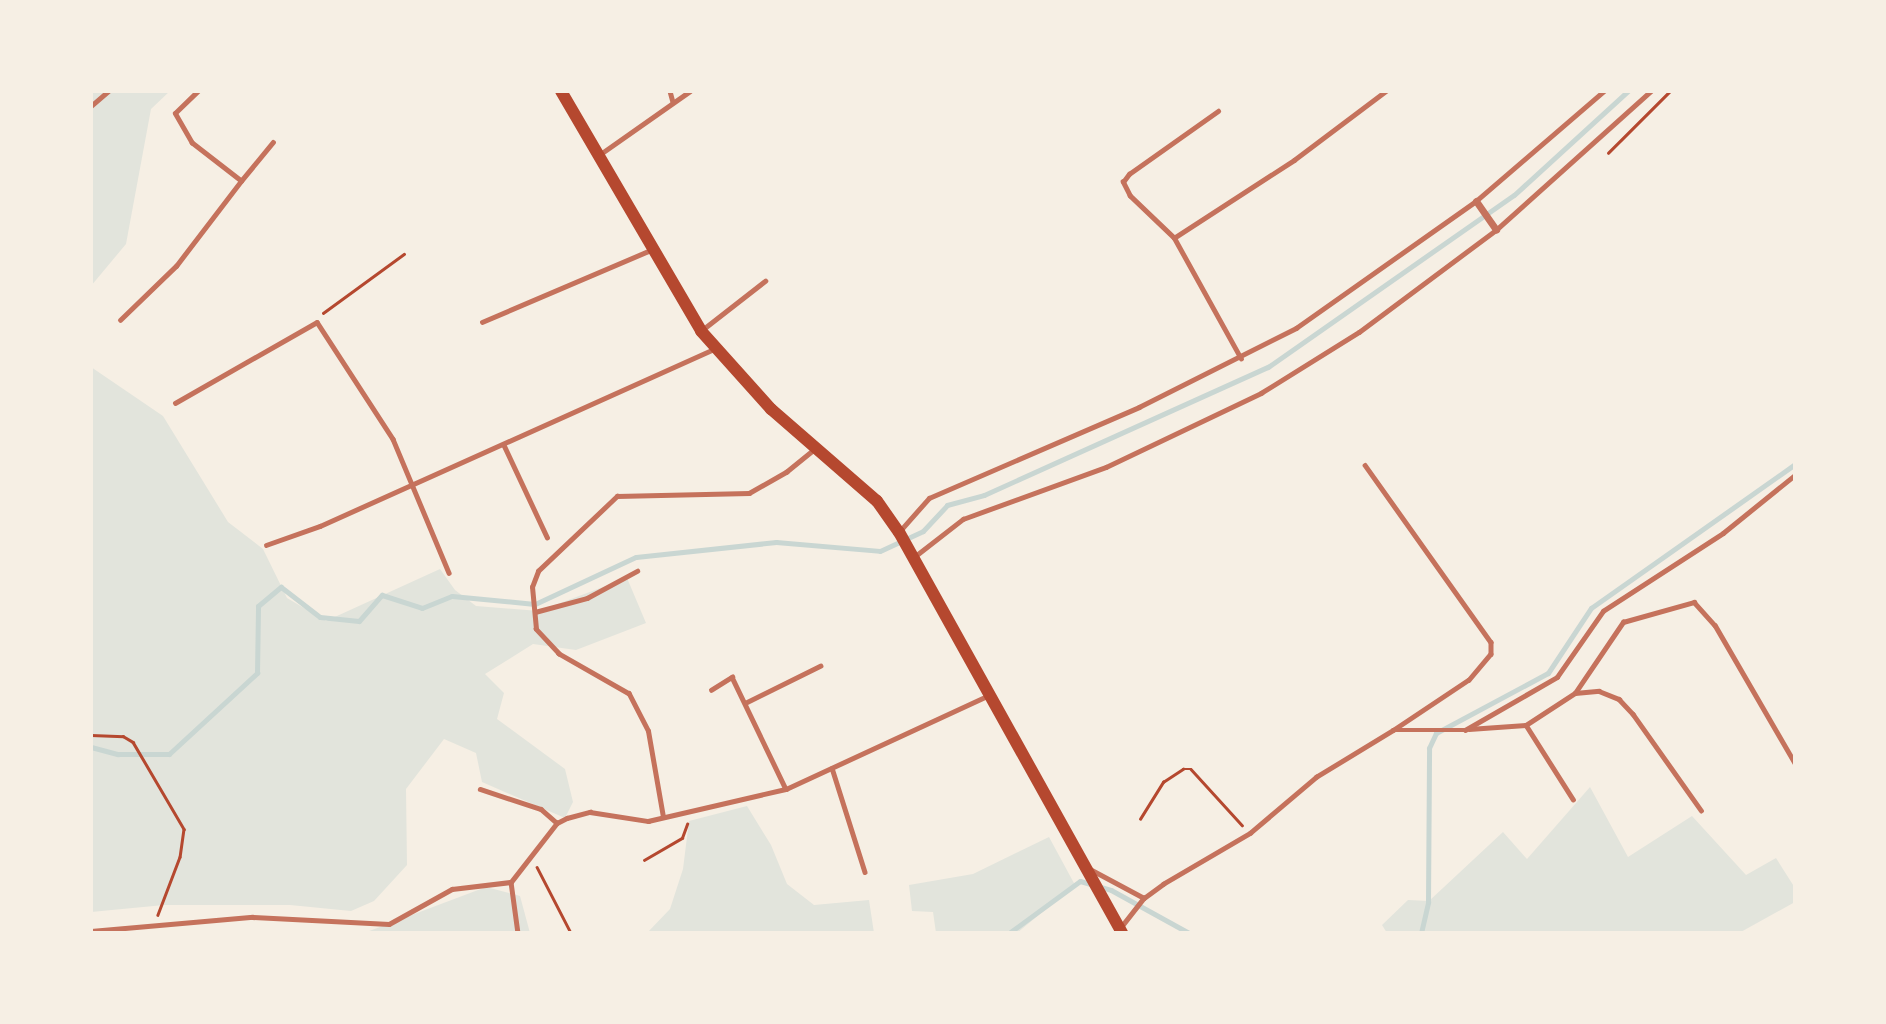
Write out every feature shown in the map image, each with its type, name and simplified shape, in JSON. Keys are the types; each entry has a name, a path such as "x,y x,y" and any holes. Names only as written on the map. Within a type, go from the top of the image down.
{"main road":[{"path":"561,91 701,331 771,409 877,501 899,532 987,696 1091,874 1121,931"}],"street":[{"path":"1476,201 1496,230"}],"lane":[{"path":"91,106 108,91"},
{"path":"198,91 175,113 192,143 241,181"},
{"path":"670,91 673,102"},
{"path":"598,156 690,91"},
{"path":"1174,238 1294,160 1385,91"},
{"path":"899,532 929,498 1241,359 1296,328 1476,201 1604,91"},
{"path":"914,557 963,519 1106,467 1261,393 1359,332 1496,230 1651,91"},
{"path":"1218,111 1129,174 1123,183 1130,197 1174,238 1241,359"},
{"path":"120,320 176,266 273,142"},
{"path":"482,322 655,248"},
{"path":"701,331 765,281"},
{"path":"175,403 317,322 393,439 449,573"},
{"path":"266,545 504,445 717,348"},
{"path":"504,445 547,537"},
{"path":"663,817 648,730 629,694 559,654 536,629 532,587 553,552 617,496 749,493 786,472 816,448"},
{"path":"1121,931 1144,898 1250,833 1316,777 1469,680 1491,654 1491,642 1365,466"},
{"path":"1465,730 1557,677 1602,611 1723,533 1795,475"},
{"path":"535,612 587,598 637,571"},
{"path":"1393,730 1465,730 1526,725 1575,693 1623,622 1693,603 1714,625 1795,763"},
{"path":"745,703 820,666"},
{"path":"711,690 732,677 786,789"},
{"path":"1575,693 1599,691 1619,699 1701,810"},
{"path":"519,933 511,882 557,823 590,812 648,821 690,814 786,789 987,696"},
{"path":"1526,725 1573,799"},
{"path":"832,768 865,872"},
{"path":"480,789 541,810 557,823"},
{"path":"1091,874 1144,898"},
{"path":"91,931 153,928 252,917 389,924 452,889 511,882"}],"path":[{"path":"1608,153 1670,91"},
{"path":"317,322 327,307 404,254"},
{"path":"91,735 123,736 133,741 184,829 180,857 153,928"},
{"path":"1140,819 1163,782 1183,769 1191,769 1250,833"},
{"path":"644,860 682,838 690,814"},
{"path":"530,855 571,933"}],"shaded area":[{"path":"91,91 170,91 151,109 126,244 91,286"},
{"path":"91,367 163,416 228,522 263,549 287,598 326,621 440,569 455,590 476,606 539,611 627,578 646,623 576,650 533,644 485,674 504,693 497,719 565,769 573,802 565,818 482,782 476,753 444,739 406,789 407,865 374,901 351,911 290,905 164,905 91,912"},
{"path":"1590,787 1628,857 1692,816 1746,875 1776,858 1795,888 1795,902 1739,933 1387,933 1382,925 1408,900 1429,901 1503,832 1527,859"},
{"path":"747,806 771,845 787,884 814,905 869,900 874,933 647,933 670,909 683,869 689,821"},
{"path":"1049,837 1075,885 1017,933 936,933 933,912 912,911 909,885 973,874"},
{"path":"486,887 520,896 530,933 364,933"}],"waterway":[{"path":"91,747 118,754 169,754 257,673 258,606 281,587 320,617 359,621 382,595 422,608 452,596 535,604 636,557 776,542 880,551 923,531 947,505 984,495 1268,367 1514,195 1628,91"},
{"path":"1421,933 1428,902 1429,748 1436,733 1548,673 1591,608 1795,464"},
{"path":"1009,933 1080,881 1111,890 1189,933"}]}
